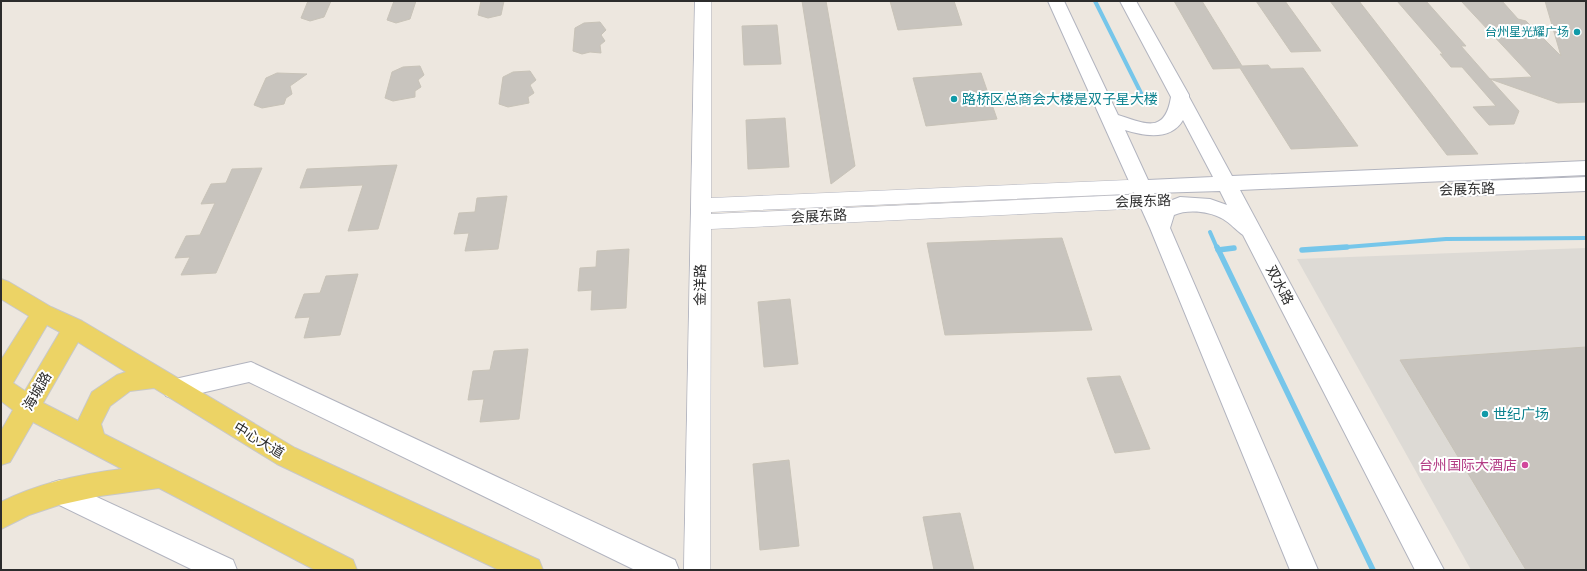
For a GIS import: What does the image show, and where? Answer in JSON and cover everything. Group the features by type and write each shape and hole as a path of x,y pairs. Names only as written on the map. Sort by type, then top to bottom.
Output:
{"main road":[{"path":"1056,1 1160,228 1304,570"},
{"name":"双水路","path":"1128,1 1180,95 1430,570"},
{"path":"1109,118 1148,130 1166,127 1176,119 1180,107 1180,95"},
{"name":"会展东路","path":"1144,194 1586,168"},
{"name":"会展东路","path":"1230,190 1586,184"},
{"path":"1160,228 1165,211 1180,204 1210,206 1231,214 1253,233"},
{"name":"中心大道","path":"1,288 43,313 74,328 286,456 529,570"},
{"path":"1,381 43,313"},
{"name":"海城路","path":"1,454 74,328"},
{"path":"93,441 89,424 101,399 125,382 166,384 251,372 665,570"},
{"path":"1,388 28,407 343,570"},
{"path":"1,516 21,505 60,492 115,481 162,476"},
{"path":"60,492 223,570"}],"street":[{"name":"金洋路","path":"697,570 703,1"},
{"name":"会展东路","path":"700,213 1144,194"}],"shaded area":[{"name":"世纪广场","path":"1586,248 1586,570 1471,570 1297,259"}],"building":[{"path":"308,1 331,1 324,17 310,21 301,18"},
{"path":"394,1 416,1 410,19 396,23 387,20"},
{"path":"481,1 504,1 501,15 488,18 478,15"},
{"path":"802,1 826,1 855,166 831,184"},
{"path":"890,1 954,1 962,25 898,30"},
{"path":"1174,1 1202,1 1242,66 1268,65 1271,69 1303,68 1358,146 1291,149 1240,68 1213,69"},
{"path":"1256,1 1285,1 1321,51 1291,52"},
{"path":"1330,1 1359,1 1478,154 1447,155"},
{"path":"1397,1 1426,1 1466,46 1461,46 1519,111 1514,124 1489,125 1473,107 1496,106 1462,67 1451,67 1440,54 1443,54"},
{"path":"1461,1 1502,1 1518,19 1526,21 1561,56 1545,1 1586,1 1586,102 1558,103 1490,79 1532,77"},
{"path":"600,22 606,30 601,35 605,41 600,45 601,53 590,52 582,54 573,51 575,28 584,23"},
{"path":"777,25 781,64 744,65 742,26"},
{"path":"420,66 424,75 418,80 421,87 415,91 415,97 393,101 385,98 392,72 403,67"},
{"path":"530,71 536,80 530,85 534,93 528,97 529,103 508,107 499,104 503,77 513,72"},
{"path":"277,73 307,74 290,86 292,94 286,98 284,104 262,108 254,105 266,78"},
{"name":"路桥区总商会大楼是双子星大楼","path":"981,73 997,119 926,126 913,78"},
{"path":"785,118 789,167 748,169 746,120"},
{"path":"397,165 378,229 348,231 363,185 300,188 307,169"},
{"path":"262,168 216,273 181,275 190,257 175,258 186,236 200,235 215,203 201,204 211,184 226,183 232,169"},
{"path":"507,196 498,249 465,251 469,233 454,234 459,213 475,212 477,198"},
{"path":"1062,238 1092,330 945,335 927,243"},
{"path":"629,249 626,308 591,310 592,290 578,291 580,268 596,267 597,251"},
{"path":"358,274 340,335 304,338 310,317 295,318 304,294 320,293 326,276"},
{"path":"790,299 798,364 764,367 758,302"},
{"name":"台州国际大酒店","path":"1586,347 1586,570 1526,570 1400,360"},
{"path":"528,349 519,419 480,422 484,399 468,400 473,371 490,370 494,351"},
{"path":"1120,376 1150,449 1115,453 1087,378"},
{"path":"789,460 799,546 760,550 753,464"},
{"path":"960,513 974,570 934,570 923,517"}],"waterway":[{"path":"1095,1 1146,103"},
{"path":"1210,232 1217,248"},
{"path":"1344,247 1446,239 1586,238"},
{"path":"1302,250 1344,247"},
{"path":"1334,248 1344,247"},
{"path":"1218,250 1234,248"},
{"path":"1218,250 1373,570"}],"place":[{"name":"台州星光耀广场","path":"1577,32"},
{"name":"路桥区总商会大楼是双子星大楼","path":"954,99"},
{"name":"世纪广场","path":"1485,414"},
{"name":"台州国际大酒店","path":"1525,465"}]}
